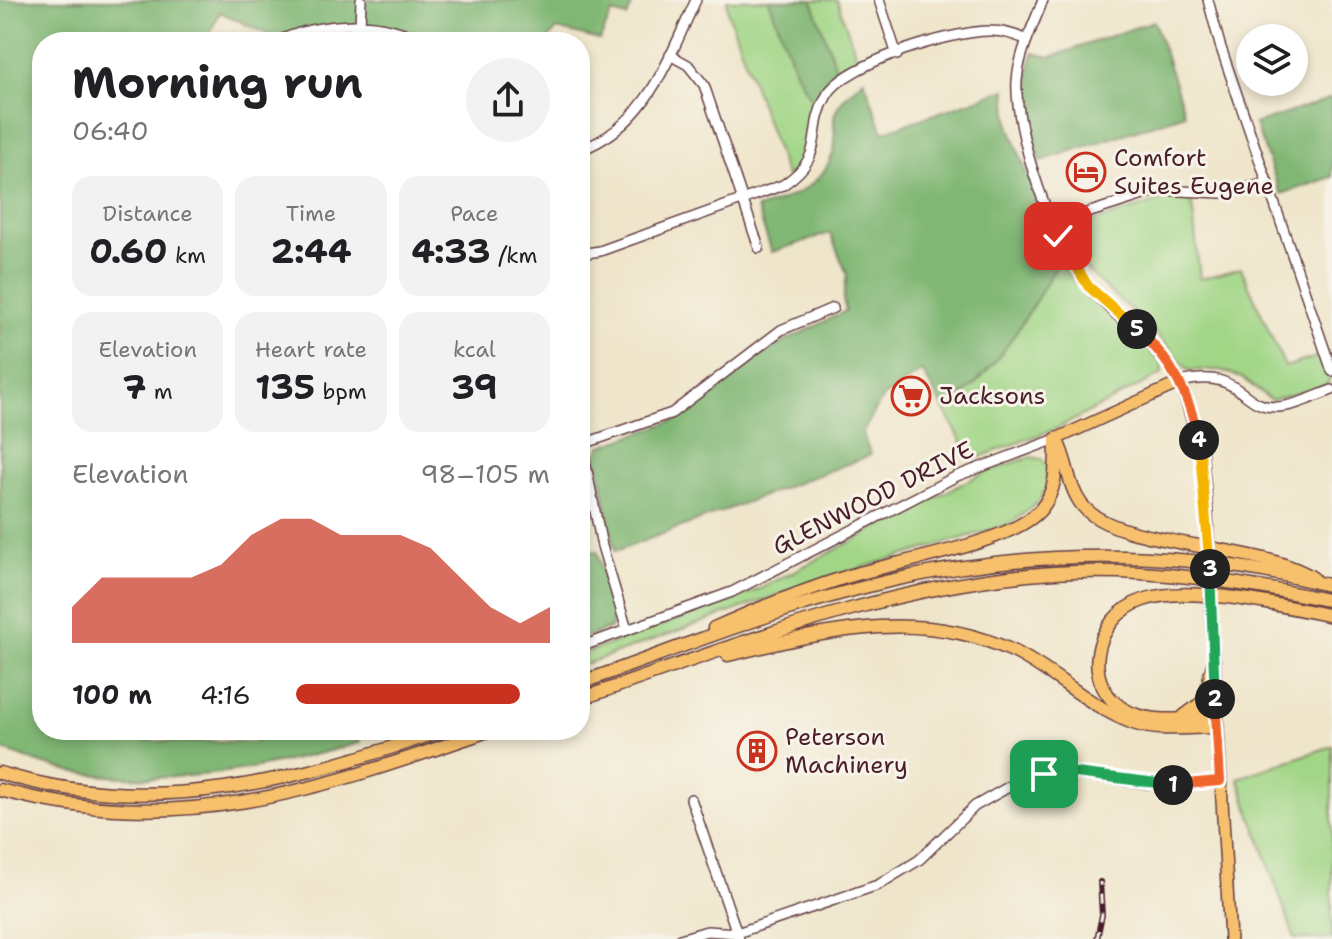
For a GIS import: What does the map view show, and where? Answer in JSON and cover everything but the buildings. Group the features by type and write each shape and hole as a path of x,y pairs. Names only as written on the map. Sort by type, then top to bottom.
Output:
{"highway":[{"path":"1056,439 1080,503 1102,522 1133,533 1264,558 1302,571 1327,585"},
{"path":"644,660 802,592 890,563 991,537 1028,522 1041,510 1055,485 1056,439"},
{"path":"590,679 833,597 896,580 1008,561 1072,556 1198,560 1327,585"},
{"path":"590,696 859,606 990,579 1056,573 1167,574 1257,586 1332,601"},
{"path":"1217,722 1134,714 1119,707 1100,680 1096,655 1099,641 1116,615 1145,599 1189,595 1268,603 1332,616"},
{"path":"655,673 832,631 897,624 928,626 1011,650 1134,723 1173,728 1217,722"},
{"path":"1178,719 1201,707 1214,660"},
{"path":"0,773 105,793 187,794 308,774 413,740"},
{"path":"0,790 62,804 108,810 186,810 250,803 362,775 462,740"}],"main road":[{"name":"GLENWOOD DRIVE","path":"1056,439 1181,382"},
{"path":"1181,382 1201,449 1207,513 1230,939"}],"street":[{"path":"360,28 361,0"},
{"path":"590,145 622,127 645,103 696,0"},
{"path":"879,0 897,55"},
{"path":"1043,0 1027,40 1017,79 1019,117 1053,224 1066,253 1088,286 1158,348 1181,382 1214,377 1229,381 1255,401 1279,407 1332,390"},
{"path":"1208,0 1332,371"},
{"path":"303,32 314,28 389,28 398,32"},
{"path":"590,252 783,185 805,167 816,143 821,108 835,85 860,67 971,32 992,31 1027,40"},
{"path":"670,55 699,74 759,248"},
{"path":"1053,224 1159,190 1222,193 1268,183"},
{"path":"590,438 672,413 781,330 833,308"},
{"name":"GLENWOOD DRIVE","path":"590,643 771,575 957,476 1056,439"},
{"path":"590,482 602,546 627,630"},
{"path":"680,939 707,931 738,936 898,874 936,845 975,806 1019,781 1068,772 1149,784 1220,781"},
{"path":"691,799 738,936"}],"green space":[{"path":"0,0 634,0 627,17 612,13 600,40 590,37 590,32 557,29 554,32 263,32 220,12 211,32 32,32 32,740 360,740 359,743 255,767 148,778 67,770 0,749"},
{"path":"727,0 769,0 796,73 815,106 807,156 786,177 728,12"},
{"path":"769,0 812,0 838,74 815,106 796,73"},
{"path":"812,0 837,0 859,63 838,74"},
{"path":"1154,21 1185,114 1041,161 1027,95 1033,53 1051,57"},
{"path":"864,79 883,132 1006,89 1009,125 1059,262 995,362 963,395 944,409 922,371 882,398 862,434 871,455 615,552 596,454 601,446 679,419 769,349 846,311 843,300 847,274 830,233 772,252 757,209 804,189 822,173 834,150 835,112"},
{"path":"1332,98 1332,177 1281,194 1255,124"},
{"path":"1173,197 1192,202 1200,279 1241,268 1285,367 1323,355 1330,377 1327,385 1271,400 1242,378 1221,370 1188,370 1146,323 1098,281 1076,255 1071,229"},
{"path":"1059,262 1083,290 1162,364 1162,374 1060,427 972,460 944,409 963,395 995,362"},
{"path":"1030,457 1041,459 1047,466 1047,487 1039,501 1010,524 817,581 590,662 590,651 760,589 983,473"},
{"path":"597,551 613,614 611,628 590,635 590,552"},
{"path":"1332,746 1332,939 1295,939 1238,778"}],"railway":[{"path":"1097,939 1102,915 1100,882"}],"place":[{"name":"Comfort Suites Eugene","path":"1086,172"},
{"name":"Jacksons","path":"911,396"},
{"name":"Peterson Machinery","path":"757,751"}],"route":[{"path":"1044,774 1068,772 1149,784 1220,781 1207,513 1201,449 1190,406 1181,382 1158,348 1088,286 1058,236"}]}
